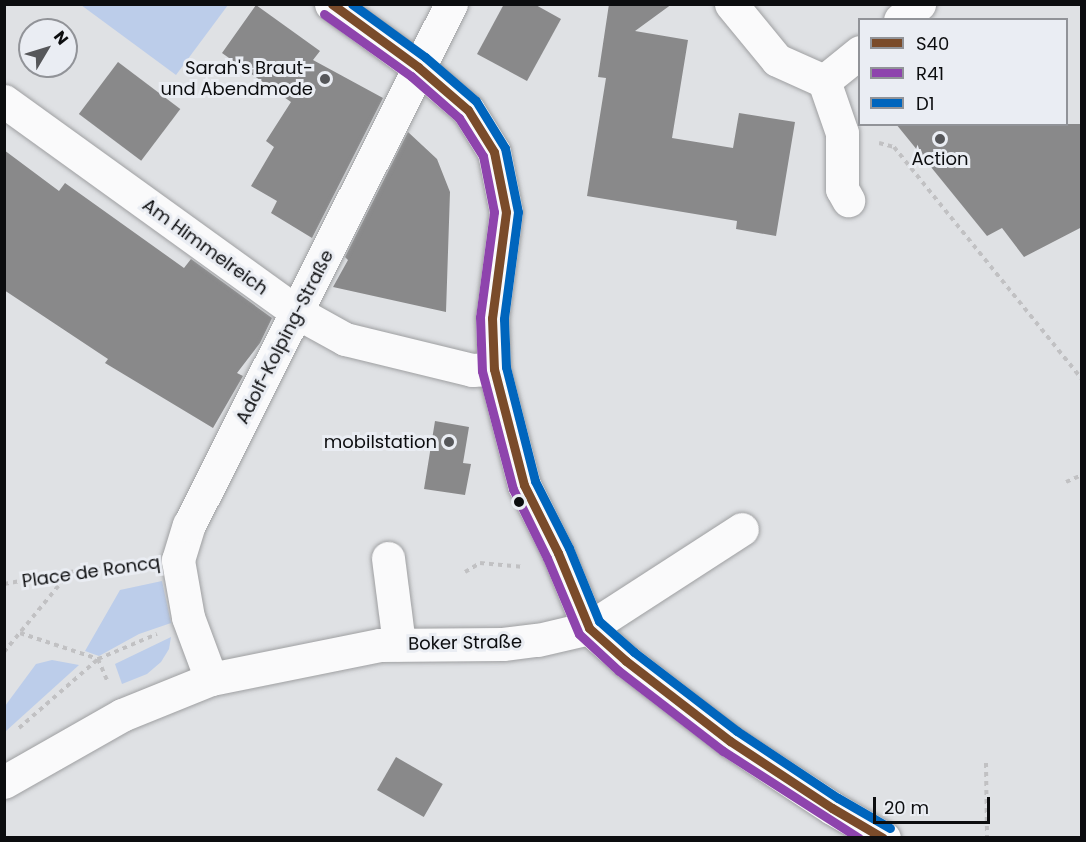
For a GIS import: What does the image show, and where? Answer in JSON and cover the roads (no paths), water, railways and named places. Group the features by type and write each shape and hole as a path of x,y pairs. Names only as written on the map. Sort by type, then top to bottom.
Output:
{"street":[{"path":"331,4 418,67 468,110 494,152 506,212 492,318 494,369 524,485 558,553 589,628 626,661 730,741 832,808 884,837"},
{"name":"Adolf-Kolping-Straße","path":"211,679 189,617 178,560 189,525 298,313 451,4"},
{"path":"731,4 777,60 824,81 842,133 842,189 848,200"},
{"path":"902,18 919,4"},
{"path":"824,81 858,54"},
{"name":"Am Himmelreich","path":"4,101 298,313 345,339 472,370 494,369"},
{"name":"Boker Straße","path":"4,782 122,715 211,679 380,645 503,644 538,640 589,628 742,529"},
{"path":"388,558 399,644"}],"place":[{"name":"Sarah's Braut- und Abendmode","path":"325,79"},
{"name":"Action","path":"940,139"},
{"name":"mobilstation","path":"449,442"}]}
